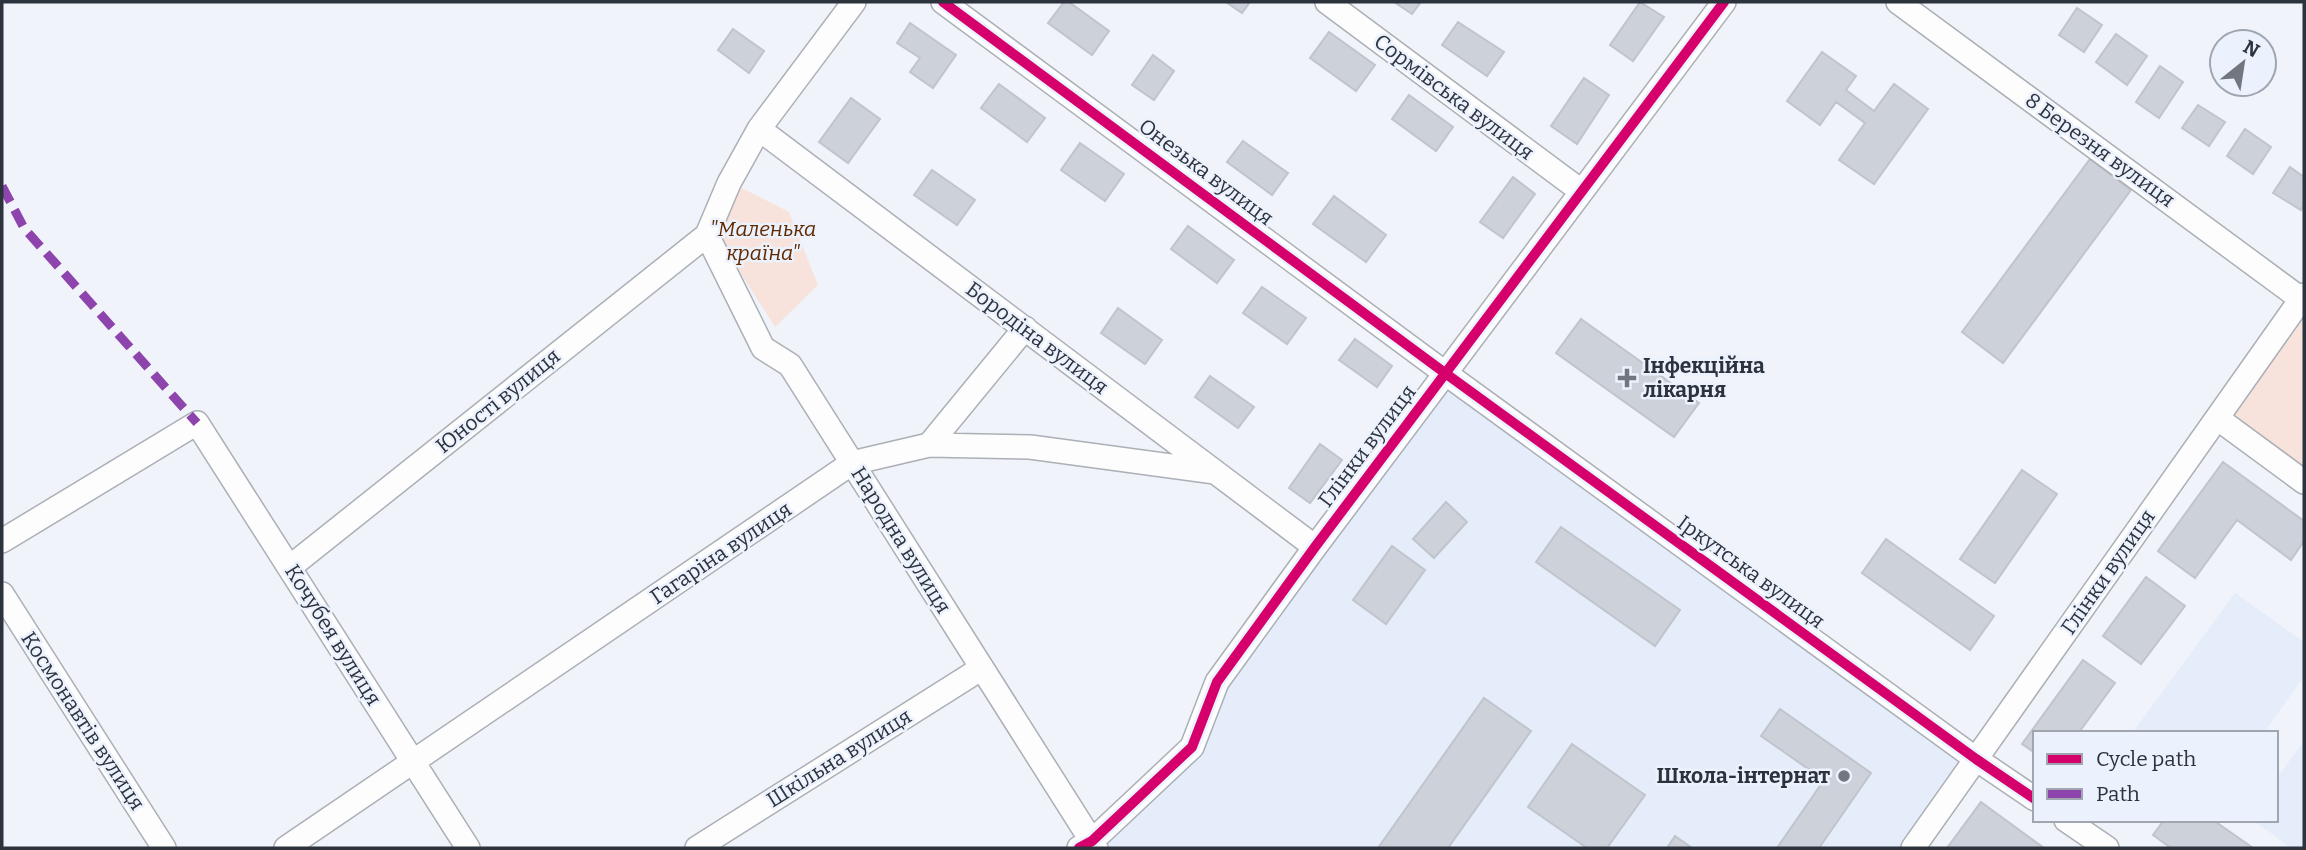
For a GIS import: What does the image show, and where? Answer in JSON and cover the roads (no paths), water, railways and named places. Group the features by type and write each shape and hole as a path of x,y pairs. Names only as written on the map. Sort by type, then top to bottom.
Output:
{"street":[{"path":"707,235 729,183 759,129 854,2"},
{"name":"Онезька вулиця","path":"943,2 1445,373"},
{"name":"Сормівська вулиця","path":"1327,2 1581,191"},
{"name":"8 Березня вулиця","path":"1898,2 2303,297"},
{"name":"Глінки вулиця","path":"1089,846 1192,747 1217,682 1581,191 1715,5"},
{"name":"Бородіна вулиця","path":"759,129 1315,547"},
{"name":"Народна вулиця","path":"707,235 763,348 790,365 982,667 1089,846"},
{"name":"Юності вулиця","path":"289,567 707,235"},
{"name":"Глінки вулиця","path":"1913,848 2303,297"},
{"path":"929,445 1025,328"},
{"name":"Іркутська вулиця","path":"1445,373 2033,798"},
{"path":"2217,418 2304,482"},
{"name":"Кочубея вулиця","path":"2,541 197,422 468,848"},
{"name":"Гагаріна вулиця","path":"286,848 852,463 929,445 1030,447 1215,472"},
{"name":"Космонавтів вулиця","path":"2,594 164,848"},
{"name":"Шкільна вулиця","path":"697,848 982,667"},
{"path":"2069,822 2107,848"}],"place":[{"name":"Інфекційна лікарня","path":"1627,378"},
{"name":"Школа-інтернат","path":"1844,776"}],"park label":[{"name":"\"Маленька країна\"","path":"763,241"}]}
